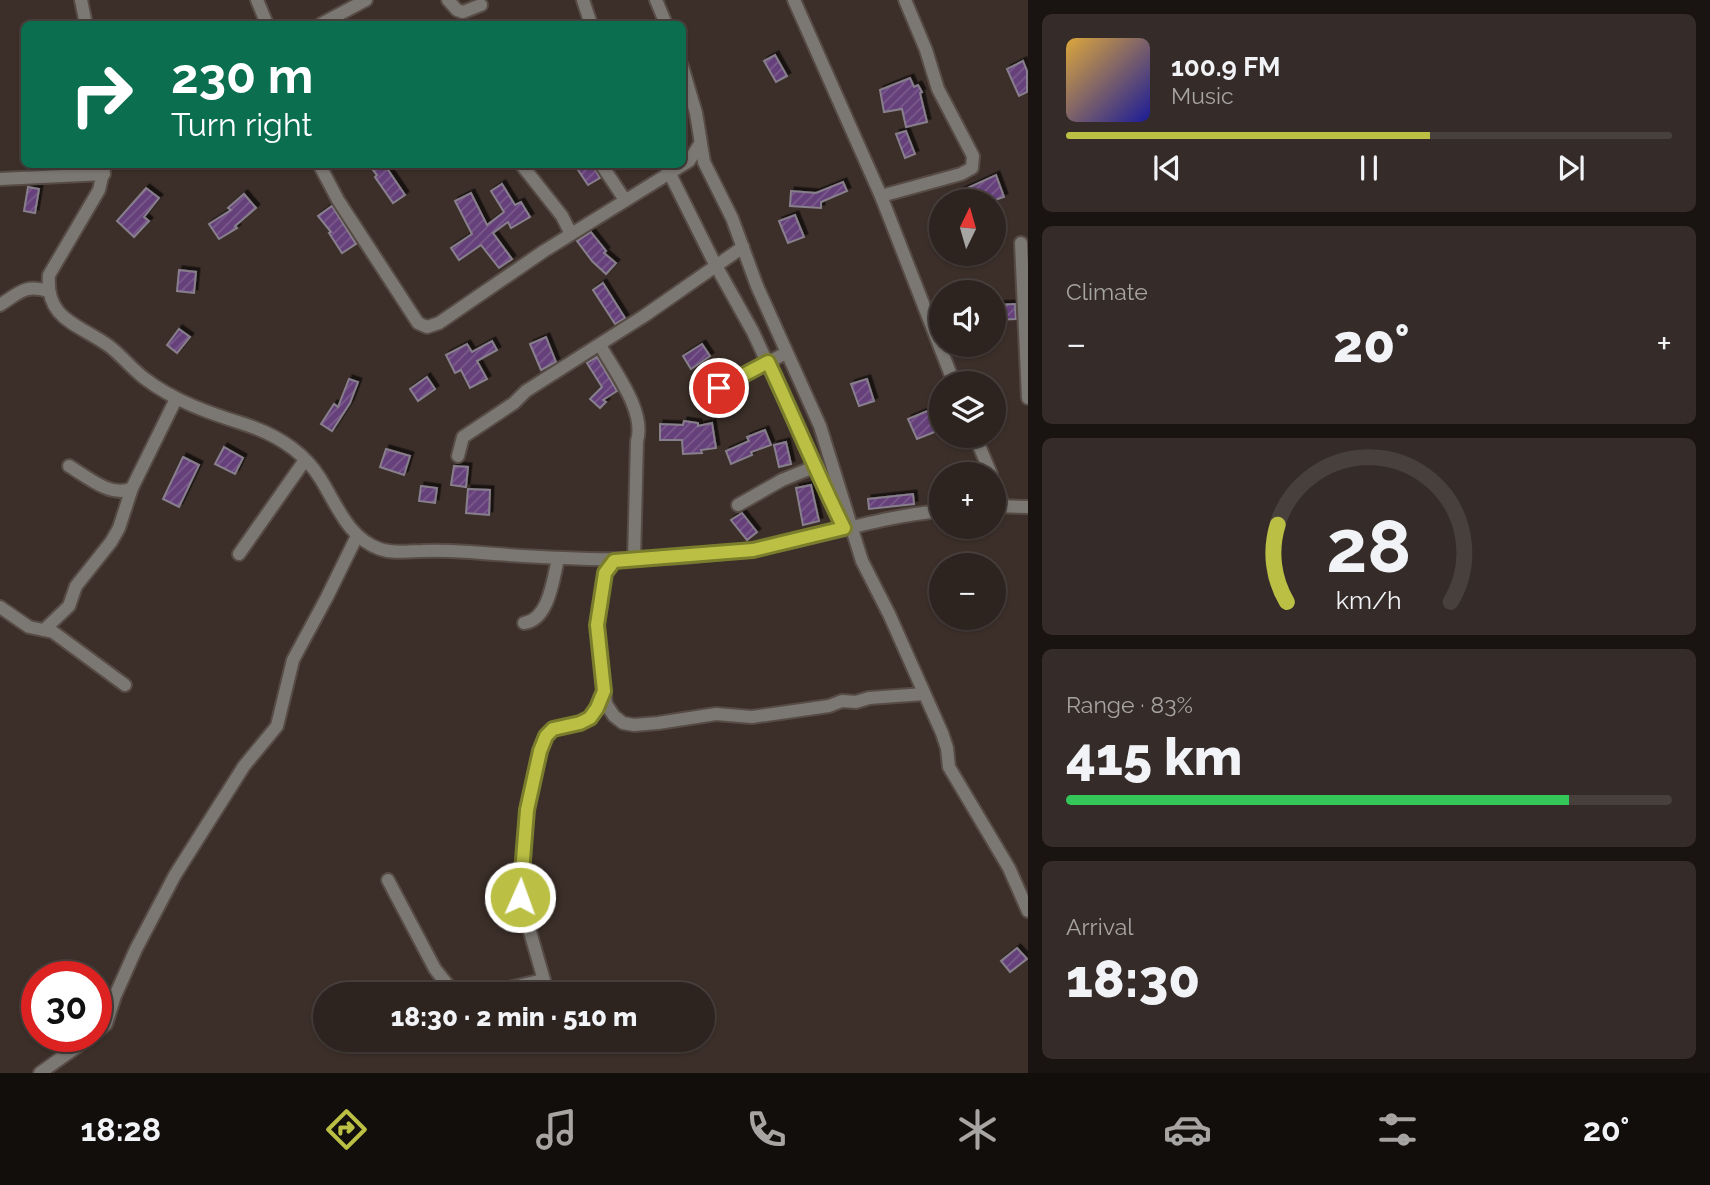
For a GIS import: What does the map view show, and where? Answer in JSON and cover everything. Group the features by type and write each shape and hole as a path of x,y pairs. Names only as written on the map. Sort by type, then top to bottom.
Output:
{"street":[{"path":"81,0 85,21"},
{"path":"257,0 266,21"},
{"path":"327,21 366,0"},
{"path":"448,0 457,10 463,12 481,5"},
{"path":"583,0 590,21"},
{"path":"656,0 665,21"},
{"path":"794,0 881,196 949,371"},
{"path":"881,196 961,174 972,168 973,156 942,97 905,0"},
{"path":"686,79 696,113 704,162 732,218 786,353 820,426 848,527 945,741 949,767 1009,868 1027,911"},
{"path":"689,161 700,144"},
{"path":"686,162 704,162"},
{"path":"321,168 345,211 418,323 424,327 439,323 625,200 667,169 768,362 799,427 814,467 848,527"},
{"path":"524,168 562,216 571,234"},
{"path":"604,168 625,200"},
{"path":"0,180 104,169 99,190 49,275 48,291 58,312 112,348 145,378 176,399 286,443 320,477 333,502 357,536 368,545 398,553 443,550 595,561 634,560 753,550 848,527 929,513"},
{"path":"1021,243 1027,398"},
{"path":"458,456 463,437 514,403 526,391 600,345 743,247"},
{"path":"0,305 26,288 48,291"},
{"path":"600,345 632,403 639,423 634,560"},
{"path":"704,378 711,389 715,390 786,353"},
{"path":"44,629 69,606 76,586 111,542 119,528 132,488 176,399"},
{"path":"239,554 305,460"},
{"path":"69,466 105,487 120,492 132,488"},
{"path":"738,505 764,489 814,467"},
{"path":"1006,506 1027,507"},
{"path":"112,1005 136,949 175,875 244,766 277,726 293,660 357,536"},
{"path":"524,623 540,614 549,594 558,559"},
{"path":"595,561 605,573"},
{"path":"614,561 605,573 597,625 606,705 623,723 634,725 716,714 752,717 830,706 842,701 856,702 924,694"},
{"path":"0,607 29,627 53,632 125,685"},
{"path":"908,694 917,677"},
{"path":"535,982 543,980 520,897 522,851 540,751 546,736 553,729 590,718 604,691"},
{"path":"388,880 435,969 445,982"},
{"path":"40,1073 70,1052"}],"building":[{"path":"775,55 787,76 776,82 764,61"},
{"path":"1023,61 1027,71 1027,92 1019,96 1007,69"},
{"path":"910,78 914,87 918,85 922,92 920,93 927,122 906,127 902,109 884,112 880,90"},
{"path":"906,131 915,154 905,158 896,134"},
{"path":"371,168 387,168 405,195 393,203 375,177 377,175"},
{"path":"577,168 594,168 600,178 588,185"},
{"path":"996,175 1001,189 965,189"},
{"path":"843,182 847,191 821,202 821,208 790,206 791,191 816,193"},
{"path":"502,184 515,205 521,202 530,217 511,228 508,222 493,233 512,259 499,268 481,245 459,260 451,248 472,234 455,201 471,193 487,225 504,212 491,191"},
{"path":"28,187 39,189 35,213 24,211"},
{"path":"146,188 159,198 144,217 149,221 134,237 117,221"},
{"path":"244,194 256,208 235,226 237,228 219,239 209,224 231,210 228,208"},
{"path":"332,206 356,244 342,253 329,233 331,232 318,216"},
{"path":"795,215 804,237 788,243 779,221"},
{"path":"591,232 606,251 604,253 616,263 606,274 577,241"},
{"path":"179,270 196,272 194,293 177,291"},
{"path":"603,283 625,318 615,324 593,290"},
{"path":"1006,304 1015,304 1016,319 1006,319"},
{"path":"179,329 190,337 177,353 167,345"},
{"path":"546,337 556,362 541,370 530,344"},
{"path":"492,341 497,350 477,361 487,379 470,388 461,370 455,373 446,355 467,344 472,352"},
{"path":"702,344 710,356 691,369 683,356"},
{"path":"597,357 617,391 603,400 606,402 600,408 590,399 602,387 587,363"},
{"path":"427,377 435,389 418,401 410,389"},
{"path":"349,379 358,382 350,403 332,431 321,424 334,404 338,407"},
{"path":"867,379 874,401 859,406 851,384"},
{"path":"929,410 929,434 917,439 908,419"},
{"path":"684,421 698,423 698,426 712,423 716,448 701,450 702,453 683,454 682,440 660,440 660,424 683,425"},
{"path":"765,430 771,445 751,452 752,455 731,464 726,451 749,441 747,437"},
{"path":"786,442 791,464 779,467 774,445"},
{"path":"224,447 243,458 235,474 215,464"},
{"path":"386,449 410,456 404,475 380,467"},
{"path":"183,457 199,465 179,507 163,499"},
{"path":"454,466 468,467 466,487 451,485"},
{"path":"811,485 819,521 803,525 796,488"},
{"path":"421,486 437,488 435,503 419,501"},
{"path":"468,489 490,490 489,515 466,513"},
{"path":"913,494 914,504 869,509 868,499"},
{"path":"742,513 757,532 747,540 731,520"},
{"path":"1017,948 1027,959 1010,972 1001,961"}],"route":[{"path":"520,897 527,810 546,736 553,729 590,718 604,691 597,625 605,573 614,561 753,550 844,528 768,362 719,388"}]}
